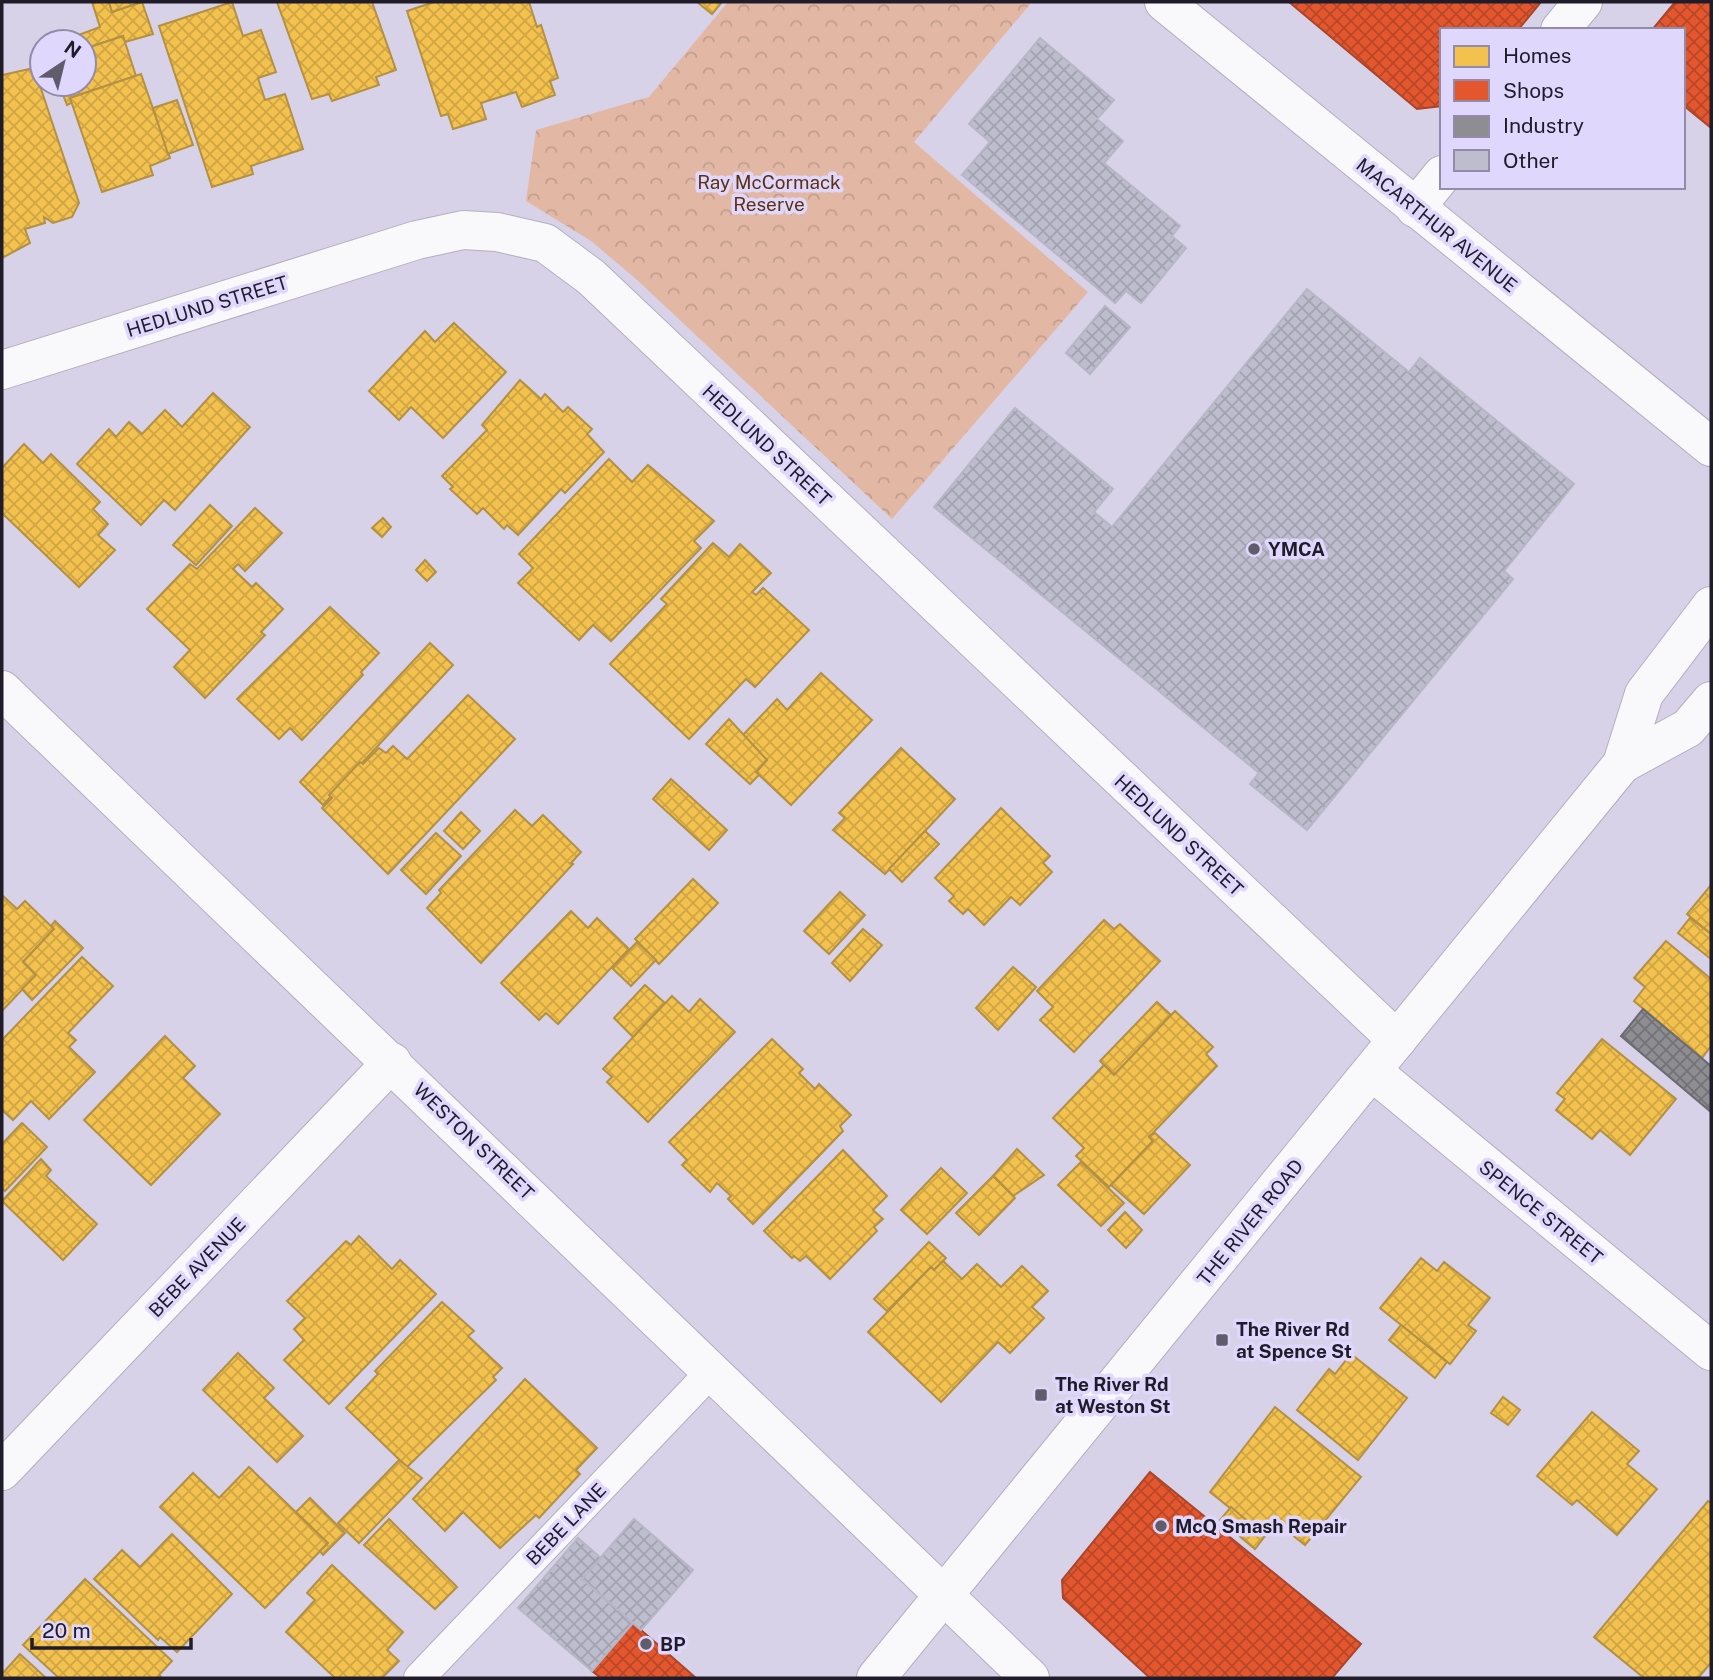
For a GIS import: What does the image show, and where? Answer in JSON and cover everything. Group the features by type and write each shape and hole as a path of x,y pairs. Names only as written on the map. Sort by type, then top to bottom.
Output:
{"street":[{"name":"MACARTHUR AVENUE","path":"1164,2 1711,447"},
{"path":"1562,28 1583,2"},
{"path":"1415,208 1440,177"},
{"name":"HEDLUND STREET","path":"2,370 417,240 463,230 497,232 545,243 591,277 1397,1040"},
{"name":"THE RIVER ROAD","path":"876,1678 1622,764 1644,694 1711,606"},
{"name":"WESTON STREET","path":"2,690 1030,1678"},
{"name":"THE RIVER ROAD","path":"1622,764 1688,729 1711,701"},
{"name":"BEBE AVENUE","path":"2,1471 392,1062"},
{"name":"SPENCE STREET","path":"1373,1072 1711,1351"}],"lane":[{"name":"BEBE LANE","path":"419,1678 712,1371"}],"green space":[{"name":"Ray McCormack Reserve","path":"728,2 1032,2 914,142 1088,292 892,519 636,279 591,241 526,201 536,130 649,97"}],"building: Homes":[{"path":"92,2 109,2 112,12 142,2 153,34 125,42 123,36 98,44 97,28 100,27"},
{"path":"109,2 141,2 112,12"},
{"path":"232,2 243,36 261,30 276,72 258,78 265,100 285,94 303,149 251,166 253,174 212,187 159,26"},
{"path":"277,2 372,2 396,70 376,77 379,85 332,101 329,94 312,99"},
{"path":"434,2 529,2 537,27 541,25 558,78 550,81 555,95 522,107 516,92 481,103 486,119 453,129 448,114 441,116 407,11"},
{"path":"697,2 722,2 712,14"},
{"path":"123,36 136,76 98,89 98,44"},
{"path":"28,69 28,98 44,98 79,203 72,217 53,223 44,217 45,223 25,229 30,243 2,258 2,75"},
{"path":"141,74 170,158 150,166 153,175 102,192 70,98 98,98 98,89"},
{"path":"64,98 70,98 71,103 67,105"},
{"path":"177,100 193,145 168,154 153,108"},
{"path":"454,323 506,372 443,438 411,407 399,420 369,391 425,331 435,342"},
{"path":"520,380 541,399 545,394 563,412 568,407 592,429 587,434 604,452 565,493 561,489 518,535 507,525 504,529 483,508 477,514 450,489 453,487 442,476 487,430 482,425"},
{"path":"213,393 250,427 175,510 164,500 141,525 77,464 109,429 116,437 129,422 142,434 165,410 182,427"},
{"path":"24,444 43,463 51,454 100,502 93,509 108,524 98,535 115,550 79,587 2,513 2,468"},
{"path":"609,459 632,482 648,465 714,521 694,541 701,548 611,641 593,625 579,640 518,583 533,568 519,554"},
{"path":"210,505 232,526 196,565 173,545"},
{"path":"255,508 282,533 245,571 238,564 233,569 252,587 256,583 283,609 261,632 265,635 205,698 174,667 190,650 147,609 190,564 197,569"},
{"path":"383,518 391,527 382,537 372,528"},
{"path":"713,543 729,557 740,544 771,573 752,592 756,595 763,588 809,630 755,687 746,679 689,739 610,664 667,604 661,599"},
{"path":"425,560 436,572 427,581 416,570"},
{"path":"330,607 379,653 361,672 363,675 302,740 290,728 279,739 237,699"},
{"path":"430,643 453,665 323,805 300,782"},
{"path":"821,673 872,720 791,805 756,772 767,760 742,736 777,699 787,710"},
{"path":"468,695 515,739 388,874 322,808 332,798 329,795 360,762 363,764 379,748 386,753 393,746 407,759"},
{"path":"729,719 767,760 756,772 759,775 750,784 706,744"},
{"path":"901,748 955,799 885,874 833,830 845,818 839,813"},
{"path":"671,779 727,830 709,850 653,799"},
{"path":"1001,808 1050,856 1043,863 1052,872 1020,905 1011,897 984,925 968,909 963,914 949,901 954,896 935,878"},
{"path":"515,810 532,826 543,815 581,852 481,963 427,908 441,893 439,890"},
{"path":"461,812 480,831 463,849 444,831"},
{"path":"925,831 939,844 902,882 889,869"},
{"path":"436,833 461,856 426,894 401,870"},
{"path":"693,879 718,903 659,964 635,939"},
{"path":"1711,885 1711,934 1687,914"},
{"path":"840,892 865,915 829,954 804,931"},
{"path":"2,895 17,909 25,901 54,929 23,962 36,975 2,1011"},
{"path":"571,911 588,928 597,918 629,949 558,1024 546,1013 539,1020 501,983"},
{"path":"1690,918 1711,934 1711,959 1678,933"},
{"path":"1104,920 1114,929 1120,924 1160,961 1074,1052 1040,1020 1053,1007 1037,991"},
{"path":"55,921 83,948 32,1000 22,989 36,975 23,962 54,929 51,926"},
{"path":"863,929 882,945 850,981 832,963"},
{"path":"1666,941 1711,979 1711,1046 1702,1058 1634,1001 1645,987 1634,978"},
{"path":"637,942 656,960 631,986 612,968"},
{"path":"82,957 113,986 68,1033 76,1040 69,1047 95,1072 49,1119 31,1101 13,1120 2,1110 2,1040"},
{"path":"1013,967 1036,987 998,1030 976,1008"},
{"path":"645,985 665,1003 633,1037 614,1018"},
{"path":"672,996 689,1012 700,999 735,1032 648,1122 607,1082 612,1077 603,1069"},
{"path":"1157,1002 1171,1015 1114,1075 1100,1061"},
{"path":"1175,1011 1213,1047 1206,1054 1217,1066 1149,1137 1153,1141 1109,1187 1076,1156 1084,1148 1053,1118 1104,1065 1114,1075"},
{"path":"165,1036 195,1066 183,1078 220,1114 151,1185 84,1120"},
{"path":"772,1039 803,1069 799,1073 815,1089 819,1084 851,1115 840,1126 843,1131 753,1224 728,1199 731,1196 717,1183 710,1192 682,1165 687,1160 669,1142"},
{"path":"1602,1039 1676,1099 1630,1155 1600,1130 1592,1139 1556,1110 1565,1099 1557,1093"},
{"path":"22,1123 47,1147 5,1191 2,1188 2,1144"},
{"path":"1155,1133 1190,1165 1144,1214 1111,1185 1153,1141 1149,1137"},
{"path":"1017,1149 1044,1175 1013,1196 993,1176"},
{"path":"843,1150 887,1196 873,1210 883,1219 874,1227 877,1231 830,1279 806,1256 800,1261 794,1256 792,1258 764,1231"},
{"path":"41,1159 51,1170 46,1176 97,1224 63,1260 2,1201"},
{"path":"1081,1162 1124,1203 1101,1226 1058,1185"},
{"path":"941,1168 967,1193 927,1234 901,1210"},
{"path":"993,1176 1015,1198 979,1235 956,1213"},
{"path":"1125,1212 1142,1230 1126,1248 1108,1230"},
{"path":"359,1236 392,1269 400,1260 436,1294 329,1404 284,1360 304,1340 294,1329 305,1318 287,1301 346,1241 351,1245"},
{"path":"929,1242 946,1258 934,1270 931,1267 887,1311 874,1299"},
{"path":"1421,1258 1437,1271 1444,1262 1490,1298 1468,1325 1476,1331 1450,1364 1380,1308"},
{"path":"943,1261 962,1279 977,1264 1001,1287 1022,1266 1048,1291 1032,1307 1044,1318 1010,1353 998,1342 941,1402 868,1332 931,1267 934,1270"},
{"path":"442,1302 474,1331 468,1336 502,1368 493,1377 496,1380 407,1467 346,1408 378,1374 375,1371"},
{"path":"1401,1325 1447,1362 1435,1378 1389,1340"},
{"path":"238,1353 274,1388 264,1398 303,1436 277,1462 203,1390"},
{"path":"1351,1354 1407,1398 1358,1460 1297,1410 1329,1369 1335,1374"},
{"path":"525,1379 597,1448 576,1470 580,1474 539,1518 536,1515 500,1548 463,1512 445,1531 413,1499"},
{"path":"1503,1397 1520,1410 1508,1425 1491,1413"},
{"path":"1275,1407 1361,1477 1305,1545 1276,1522 1265,1536 1210,1492"},
{"path":"1592,1412 1639,1451 1627,1464 1657,1489 1617,1535 1577,1500 1572,1505 1537,1476"},
{"path":"399,1460 422,1478 359,1543 338,1523"},
{"path":"249,1467 328,1543 265,1608 160,1507 193,1473 219,1498"},
{"path":"310,1498 345,1533 323,1555 320,1551 328,1543 296,1512"},
{"path":"1708,1501 1711,1503 1711,1663 1698,1678 1644,1678 1594,1637"},
{"path":"1231,1507 1265,1536 1255,1549 1220,1520"},
{"path":"389,1519 457,1587 435,1609 364,1545"},
{"path":"172,1534 232,1594 177,1652 160,1637 158,1640 94,1579 122,1550 140,1567"},
{"path":"332,1565 403,1632 387,1650 399,1661 382,1678 335,1678 286,1632 315,1600 307,1593"},
{"path":"85,1579 172,1661 159,1675 162,1678 59,1678 23,1645"},
{"path":"20,1654 46,1678 2,1678 2,1674"}],"building: Shops":[{"path":"1289,2 1541,2 1520,28 1440,28 1440,106 1417,109"},
{"path":"1675,2 1711,2 1711,128 1685,107 1685,28 1654,28"},
{"name":"McQ Smash Repair","path":"1150,1472 1361,1644 1332,1678 1150,1678 1063,1598 1062,1580"},
{"path":"633,1623 696,1678 601,1678 592,1671"}],"building: Industry":[{"path":"1643,1009 1711,1066 1711,1112 1621,1036"}],"building: Other":[{"path":"1040,38 1114,100 1097,119 1123,141 1104,163 1180,226 1172,236 1186,248 1141,303 1126,291 1115,303 962,175 990,142 969,124"},
{"name":"YMCA","path":"1307,289 1409,372 1420,358 1574,484 1504,571 1513,579 1307,830 1250,784 1259,773 934,507 1015,408 1113,489 1094,512 1112,527"},
{"path":"1105,306 1130,327 1090,374 1066,353"},
{"path":"634,1519 693,1570 641,1630 582,1579"},
{"path":"578,1538 601,1558 582,1579 633,1623 592,1671 518,1608"}],"place":[{"name":"YMCA","path":"1254,549"},
{"name":"The River Rd at Spence St","path":"1222,1340"},
{"name":"The River Rd at Weston St","path":"1041,1395"},
{"name":"McQ Smash Repair","path":"1161,1526"},
{"name":"BP","path":"646,1644"}]}
